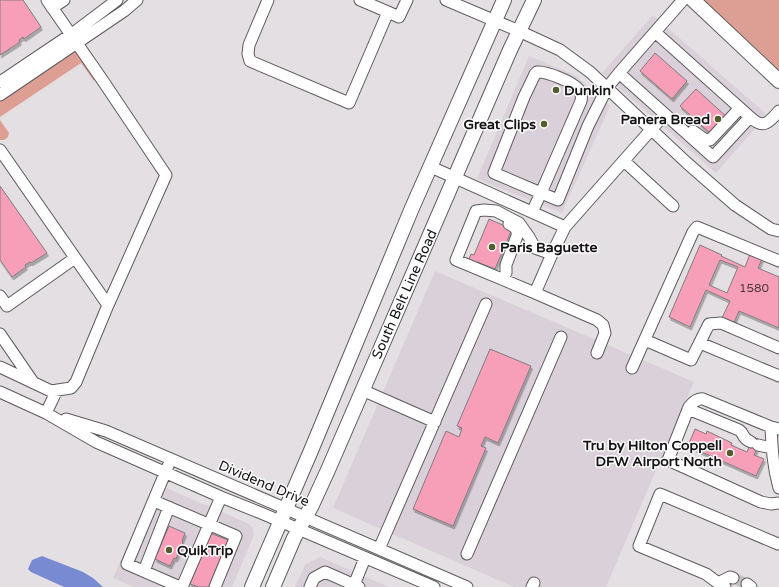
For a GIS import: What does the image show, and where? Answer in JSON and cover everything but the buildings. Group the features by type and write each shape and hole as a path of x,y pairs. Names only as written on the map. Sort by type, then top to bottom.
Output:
{"main road":[{"name":"South Belt Line Road","path":"252,587 310,453 412,208 504,0"},
{"name":"South Belt Line Road","path":"273,587 294,538 303,523 328,470 506,57 534,0"},
{"path":"693,0 779,81"}],"street":[{"path":"0,367 51,391 70,388 76,382 166,176 103,81 49,4 64,0"},
{"path":"0,95 73,39 117,0"},
{"path":"0,82 124,11 137,0"},
{"path":"268,0 249,45 248,54 250,61 350,103 388,12"},
{"path":"360,0 400,17 407,0"},
{"path":"446,0 560,50 590,72 651,130 735,205 771,229 779,231"},
{"path":"532,212 541,193 581,101 581,94 574,85 546,73 537,72 535,74 524,97 494,173 541,193 558,200 588,126 607,88 683,0"},
{"path":"655,32 754,121 764,124 768,123 779,111"},
{"path":"619,73 713,157 750,117"},
{"path":"536,293 565,227 666,115 670,114 677,116 704,139 710,140 740,108"},
{"path":"562,143 578,150"},
{"path":"0,150 108,306"},
{"path":"624,161 673,206"},
{"path":"431,167 565,227"},
{"path":"552,254 534,248 519,222 496,211 484,210 476,211 456,260 504,276 536,293 597,320 603,325 605,333 597,353"},
{"path":"475,214 485,214 516,228 517,236 506,265 504,276"},
{"path":"632,368 693,232 697,227 779,261"},
{"path":"504,276 524,229"},
{"path":"0,296 7,306 75,258"},
{"path":"379,549 486,304"},
{"path":"645,340 691,360 709,324 721,323 779,348"},
{"path":"0,334 33,383"},
{"path":"467,554 561,337"},
{"path":"700,343 779,376"},
{"path":"46,413 57,390"},
{"path":"362,390 434,422"},
{"name":"Dividend Drive","path":"0,392 46,413 96,442 280,522 303,523 379,549 467,587"},
{"path":"779,488 774,469 772,448 775,428 703,399 695,400 691,404 668,460 761,502 771,504 779,503"},
{"path":"688,409 741,431 745,438 755,443 772,448"},
{"name":"Dividend Drive","path":"46,413 106,431 286,508 303,523 365,558 434,587"},
{"path":"171,460 127,564 181,587 221,497"},
{"path":"733,578 730,577 722,585 706,574 639,546 660,494 779,544"},
{"path":"154,501 236,536 215,587"},
{"path":"144,571 169,507"},
{"path":"310,587 314,578 325,572 356,586 365,558"}],"shaded area":[{"path":"701,0 779,0 779,72"},
{"path":"653,15 767,115 716,173 602,73"},
{"path":"72,52 80,55 94,81 81,63 0,117 0,99"},
{"path":"529,56 575,75 610,106 562,213 477,179"},
{"path":"0,120 9,133 8,137 4,140 0,140"},
{"path":"435,271 694,382 606,587 514,587 333,508"},
{"path":"155,483 247,523 253,528 254,535 232,587 134,587 113,578"},
{"path":"320,557 389,587 295,587 305,565"}],"water":[{"path":"42,556 83,572 103,587 64,587 31,572 28,569 32,560"}],"tunnel":[{"path":"733,578 747,584"}],"place":[{"name":"Dunkin'","path":"556,90"},
{"name":"Panera Bread","path":"718,119"},
{"name":"Great Clips","path":"544,124"},
{"name":"Paris Baguette","path":"492,247"},
{"name":"Tru by Hilton Coppell DFW Airport North","path":"730,453"},
{"name":"QuikTrip","path":"169,550"}]}
